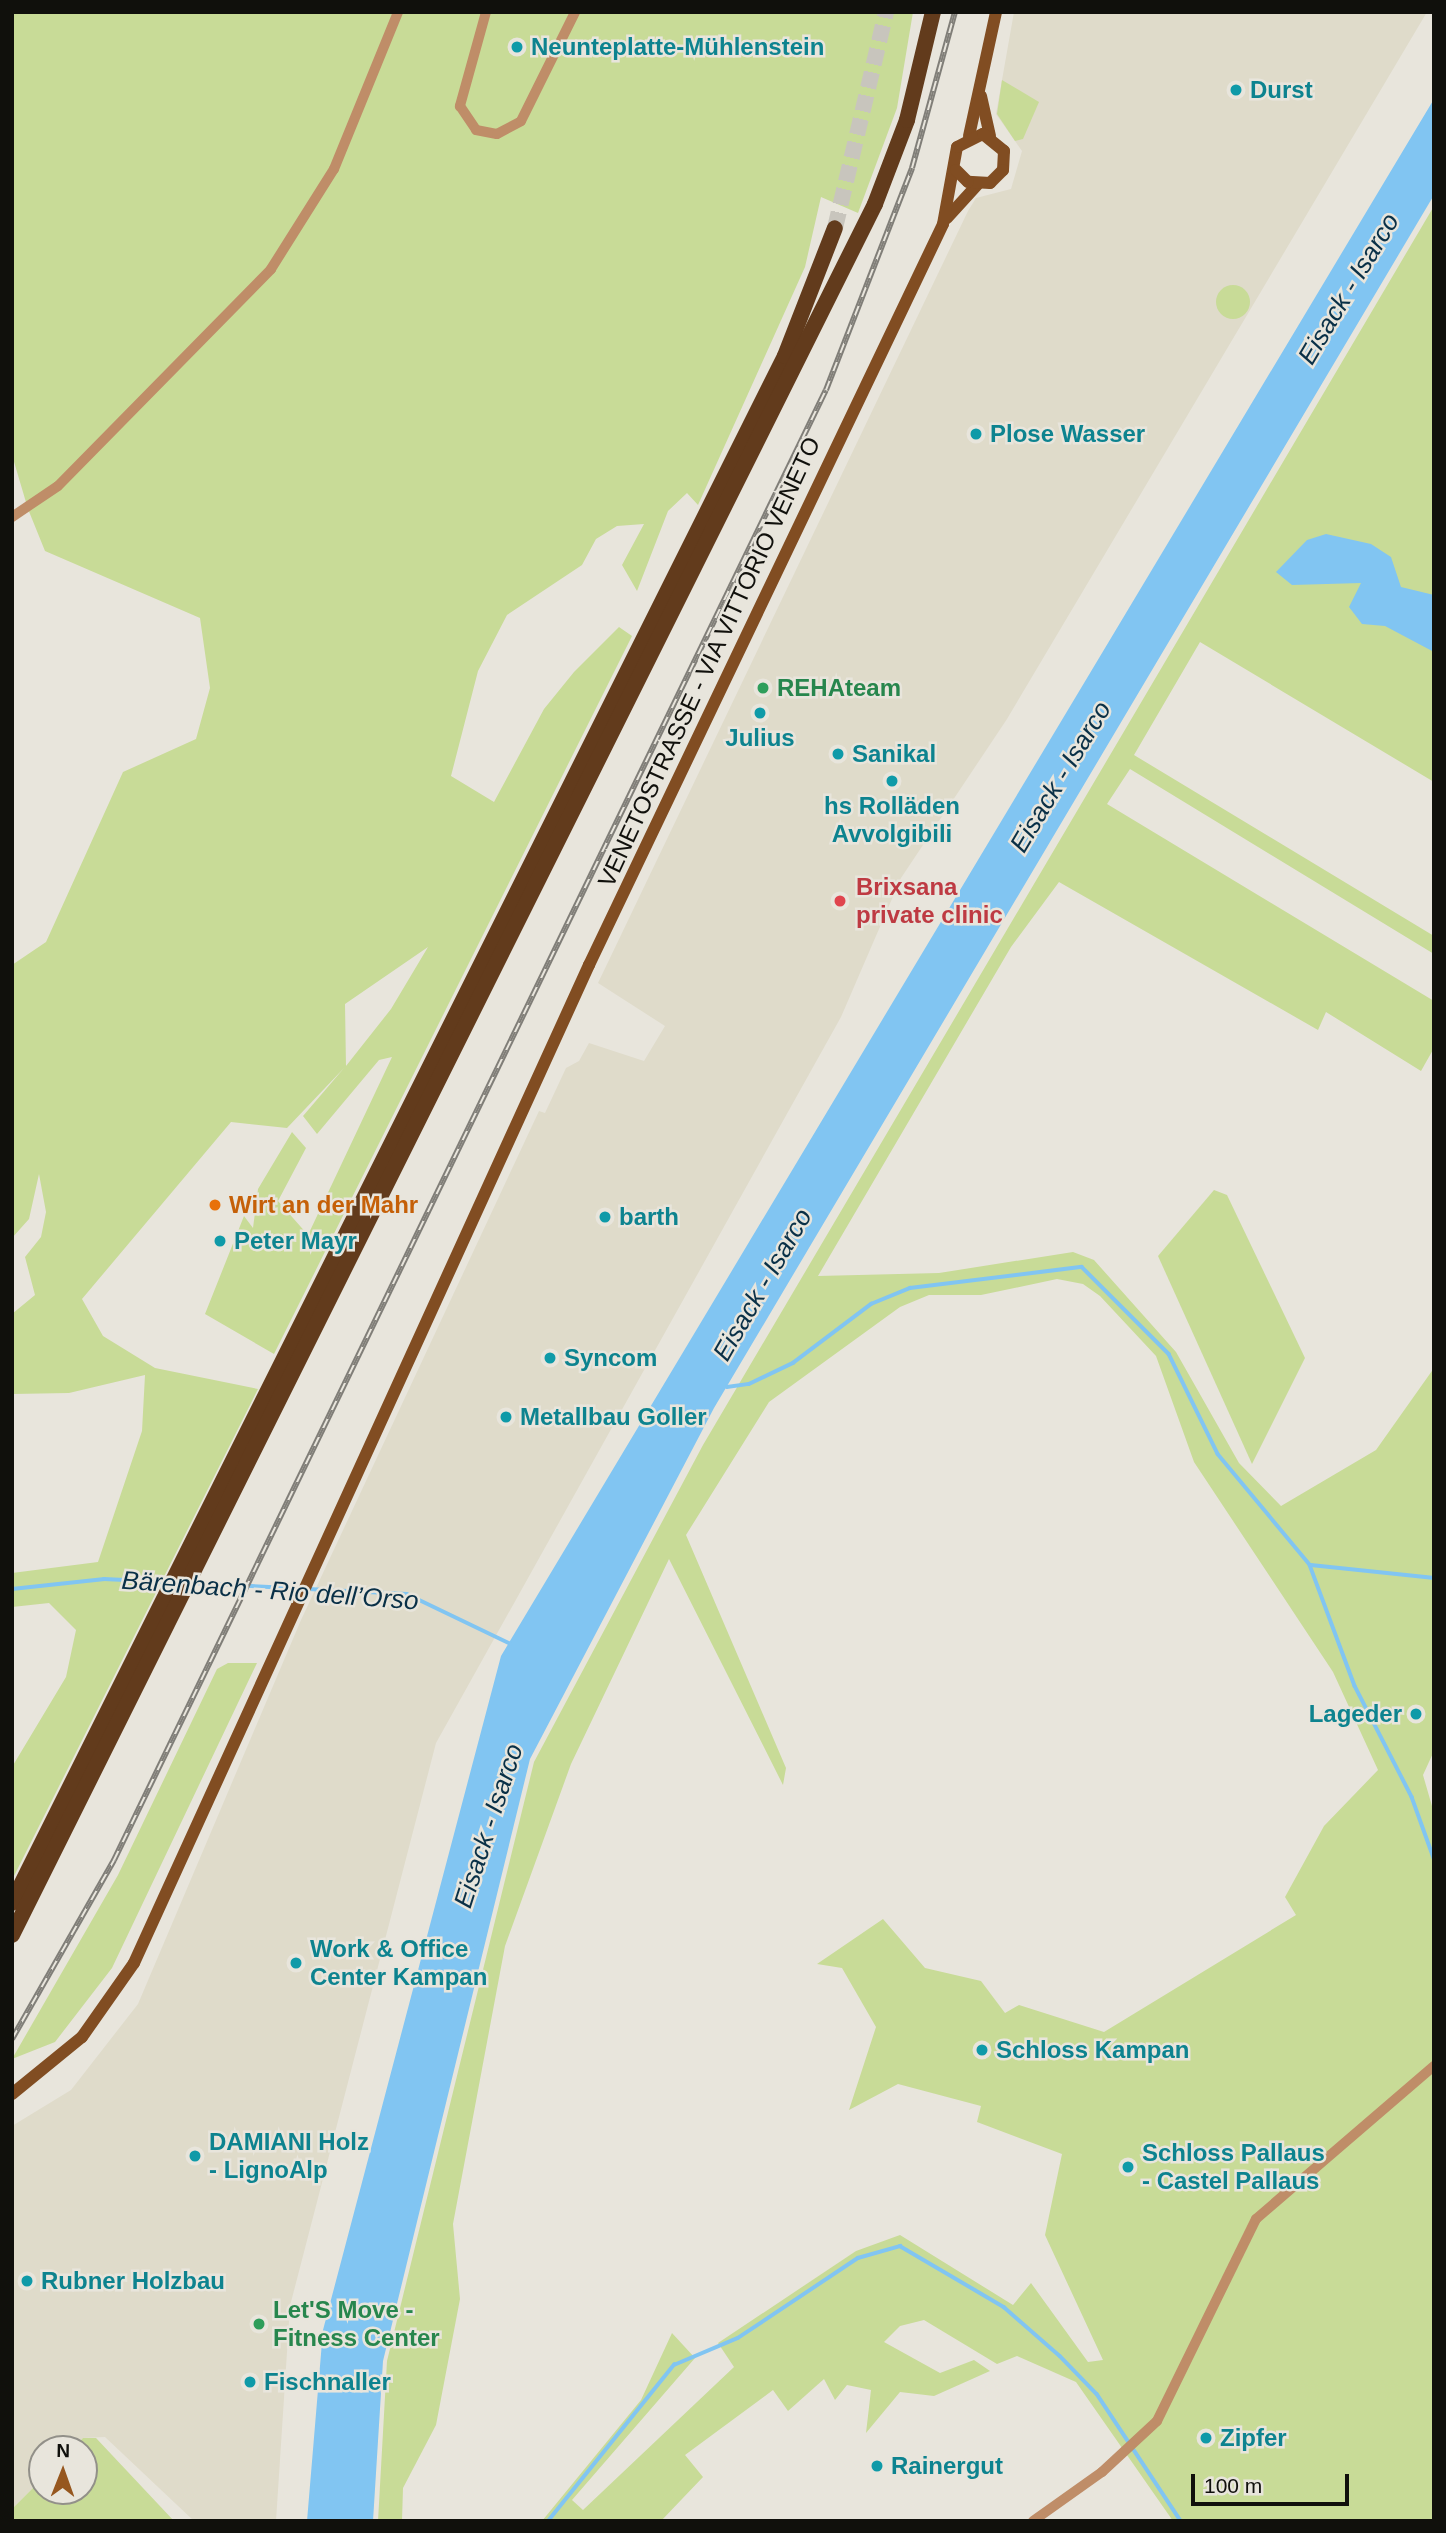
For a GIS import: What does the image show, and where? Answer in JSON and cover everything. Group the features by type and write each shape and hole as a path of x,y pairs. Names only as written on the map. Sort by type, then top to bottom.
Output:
{"highway":[{"path":"12,1935 875,205 907,120 933,12"},
{"path":"12,1903 785,356 835,228"}],"main road":[{"name":"VENETOSTRASSE - VIA VITTORIO VENETO","path":"12,2094 60,2059 117,1991 309,1580 519,1119 943,224 956,170 957,146 969,136 981,94 996,12"},
{"name":"VENETOSTRASSE - VIA VITTORIO VENETO","path":"943,224 977,185 995,179 1005,164 1001,145 990,136 981,94"},
{"path":"969,136 990,136"},
{"path":"956,170 977,185"}],"street":[{"path":"12,517 58,486 271,269 334,169 398,12"},
{"path":"486,12 460,106 476,130 497,134 521,121 575,12"},
{"path":"1033,2521 1142,2440 1157,2421 1256,2219 1434,2066"}],"shaded area":[{"path":"1014,12 1427,12 1007,719 901,878 841,1017 436,1743 290,2306 276,2521 194,2521 105,2437 98,2437 98,2435 28,2435 28,2493 12,2509 12,2126 71,2090 138,2004 301,1620 539,1111 545,1113 566,1068 579,1061 589,1043 644,1061 665,1026 598,983 968,211 976,198 1011,189 1022,151 996,114"}],"green space":[{"path":"12,12 913,12 897,108 858,213 821,197 805,267 698,505 687,493 668,511 637,591 622,565 644,524 617,526 596,539 582,565 507,615 478,671 451,776 494,802 544,709 574,672 619,627 632,636 274,1354 205,1314 244,1216 253,1228 258,1189 292,1132 306,1148 278,1201 308,1235 392,1057 379,1060 317,1134 303,1116 344,1068 287,1128 231,1122 82,1299 103,1336 155,1368 258,1389 12,1880 12,1767 66,1677 76,1630 49,1603 12,1607 12,1573 98,1562 142,1431 145,1375 69,1393 12,1394 12,1314 35,1295 25,1257 41,1237 46,1212 39,1174 29,1219 12,1238 12,965 46,942 123,772 196,739 210,688 200,618 45,551 28,509 12,455","holes":["428,947 391,1009 346,1066 345,1004"]},
{"path":"1002,80 1039,102 1023,139 1015,141 997,114"},
{"path":"1434,206 1434,782 1200,642 1134,755 1434,936 1434,954 1130,769 1107,804 1434,1001 1434,1048 1421,1071 1326,1012 1318,1030 1059,882 1011,947 818,1276 939,1273 1073,1252 1094,1260 1176,1352 1239,1463 1281,1506 1376,1450 1434,1368 1434,1751 1423,1775 1434,1813 1434,2521 1173,2521 1076,2382 1017,2356 997,2364 924,2320 900,2326 884,2342 940,2373 974,2360 990,2371 934,2396 900,2392 866,2433 871,2390 847,2385 835,2400 824,2379 788,2411 773,2390 685,2455 703,2477 661,2521 542,2521 641,2400 672,2333 695,2358 572,2500 583,2510 734,2367 718,2343 856,2251 900,2235 1013,2305 1031,2283 1088,2362 1103,2360 1045,2235 1062,2154 977,2122 981,2106 898,2084 849,2110 876,2027 842,1968 817,1964 883,1919 925,1968 981,1981 1005,2013 1019,2005 1104,2032 1296,1915 1285,1897 1324,1826 1378,1770 1333,1672 1194,1462 1156,1356 1100,1296 1083,1284 1057,1279 981,1295 929,1295 900,1307 769,1402 686,1535 786,1768 783,1785 669,1559 571,1764 505,1946 453,2224 460,2299 436,2425 403,2488 402,2521 378,2521 387,2361 534,1762 703,1445"},
{"path":"1233,285 1245,290 1250,302 1245,314 1233,319 1221,314 1216,302 1221,290"},
{"path":"1214,1190 1227,1195 1305,1358 1252,1464 1158,1256"},
{"path":"228,1663 257,1663 112,1968 55,2042 12,2059 118,1875 217,1669"},
{"path":"98,2440 174,2521 12,2521 12,2509 28,2493 28,2505 98,2505"}],"water":[{"name":"Eisack - Isarco","path":"1434,99 1434,195 714,1408 530,1759 383,2361 373,2521 307,2521 323,2330 501,1656"},
{"path":"1326,534 1371,544 1391,557 1401,587 1434,595 1434,652 1385,626 1362,624 1349,607 1361,583 1292,585 1276,572 1307,540"}],"waterway":[{"path":"727,1387 749,1384 793,1363 871,1304 910,1288 1082,1267 1169,1354 1218,1454 1310,1565 1355,1686 1412,1797 1434,1858"},
{"path":"1311,1565 1434,1578"},
{"name":"Bärenbach - Rio dell’Orso","path":"12,1589 104,1579 167,1582"},
{"name":"Bärenbach - Rio dell’Orso","path":"192,1583 407,1594 511,1644"},
{"path":"548,2521 674,2365 738,2338 858,2258 900,2246 1004,2307 1060,2356 1097,2394 1181,2521"}],"tunnel":[{"path":"835,228 886,12"}],"railway":[{"path":"12,2039 114,1860 826,390 912,168 955,12"}],"place":[{"name":"Neunteplatte-Mühlenstein","path":"517,47"},
{"name":"Durst","path":"1236,90"},
{"name":"Plose Wasser","path":"976,434"},
{"name":"REHAteam","path":"763,688"},
{"name":"Julius","path":"760,713"},
{"name":"Sanikal","path":"838,754"},
{"name":"hs Rolläden Avvolgibili","path":"892,781"},
{"name":"Brixsana private clinic","path":"840,901"},
{"name":"Wirt an der Mahr","path":"215,1205"},
{"name":"barth","path":"605,1217"},
{"name":"Peter Mayr","path":"220,1241"},
{"name":"Syncom","path":"550,1358"},
{"name":"Metallbau Goller","path":"506,1417"},
{"name":"Lageder","path":"1416,1714"},
{"name":"Work & Office Center Kampan","path":"296,1963"},
{"name":"Schloss Kampan","path":"982,2050"},
{"name":"DAMIANI Holz - LignoAlp","path":"195,2156"},
{"name":"Schloss Pallaus - Castel Pallaus","path":"1128,2167"},
{"name":"Rubner Holzbau","path":"27,2281"},
{"name":"Let'S Move - Fitness Center","path":"259,2324"},
{"name":"Fischnaller","path":"250,2382"},
{"name":"Zipfer","path":"1206,2438"},
{"name":"Rainergut","path":"877,2466"}]}
